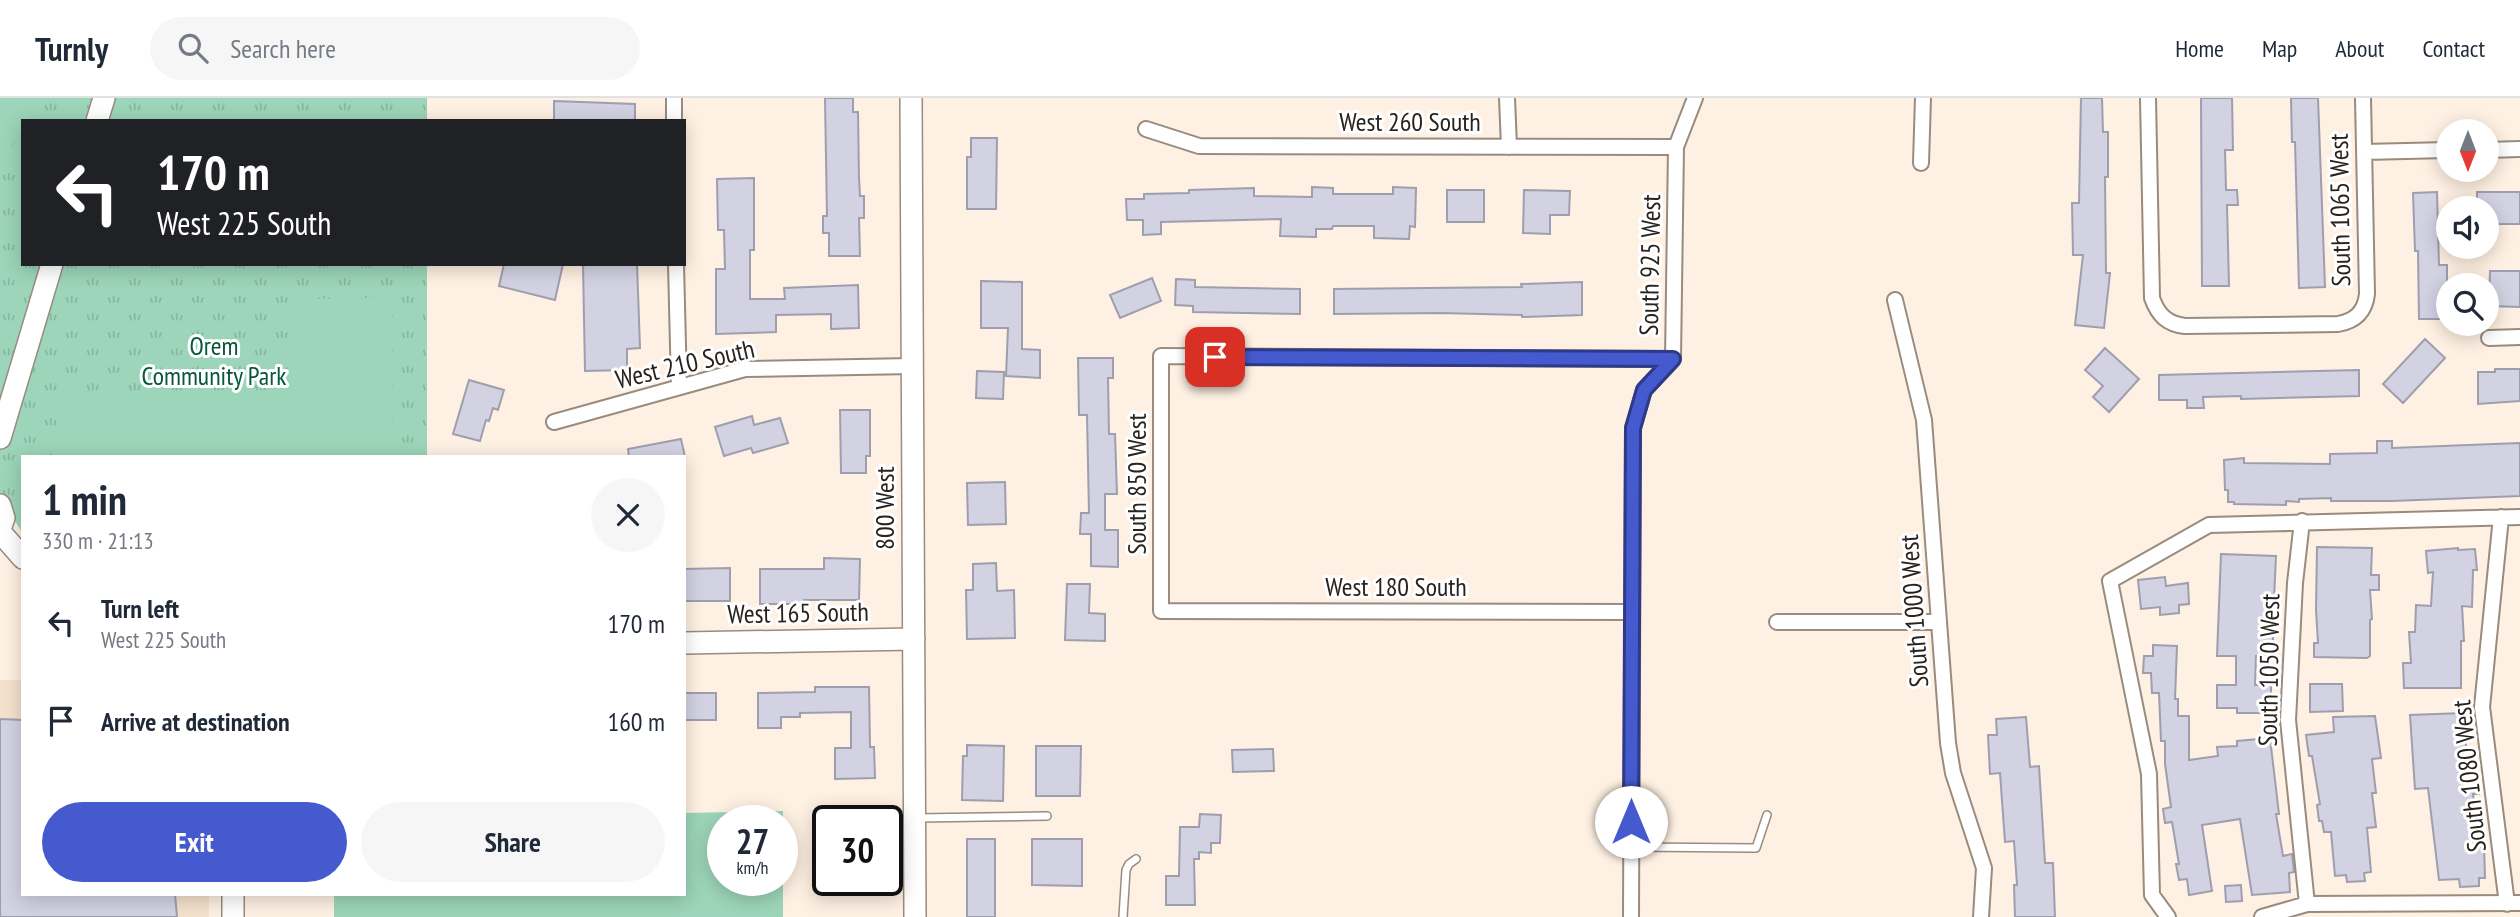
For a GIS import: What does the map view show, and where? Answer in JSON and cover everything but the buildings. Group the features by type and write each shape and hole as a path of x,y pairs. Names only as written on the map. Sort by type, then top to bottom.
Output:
{"street":[{"path":"98,119 104,98"},
{"path":"674,98 674,119"},
{"name":"800 West","path":"911,98 915,917"},
{"path":"1507,98 1509,147"},
{"path":"1676,147 1695,98"},
{"path":"1921,163 1923,98"},
{"name":"South 1065 West","path":"2148,98 2152,298 2160,315 2176,325 2185,326 2338,324 2356,318 2366,302 2367,294 2363,98"},
{"name":"West 260 South","path":"1146,129 1199,146 1676,147"},
{"name":"South 925 West","path":"1631,917 1633,428 1644,390 1673,359 1676,147"},
{"path":"2499,150 2520,149"},
{"path":"2364,152 2436,150"},
{"path":"0,438 51,266"},
{"path":"676,266 679,387"},
{"name":"South 1000 West","path":"1895,300 1924,420 1948,743 1953,773 1984,867 1981,917"},
{"path":"2489,338 2520,337"},
{"name":"South 850 West","path":"1161,611 1161,356 1673,359"},
{"name":"West 210 South","path":"554,422 745,369 913,366"},
{"path":"0,505 4,518 0,530 21,556"},
{"name":"South 1080 West","path":"2501,517 2482,708 2514,904"},
{"path":"2168,917 2152,895 2149,774 2110,581 2209,524 2520,517"},
{"name":"South 1050 West","path":"2302,521 2295,583 2288,720 2307,904"},
{"name":"West 180 South","path":"1161,611 1631,612"},
{"path":"1777,622 1939,622"},
{"name":"West 165 South","path":"686,643 914,639"},
{"path":"233,896 233,917"},
{"path":"2262,917 2307,904 2514,904"}],"lane":[{"path":"1631,847 1756,848 1767,815"},
{"path":"914,818 1047,816"},
{"path":"1123,917 1126,870 1136,859"}],"shaded area":[{"path":"0,680 21,680 21,896 209,896 209,917 0,917"}],"green space":[{"name":"Orem Community Park","path":"0,98 427,98 427,119 21,119 21,266 427,266 427,455 21,455 21,531 12,516 6,495 0,493"},
{"path":"0,98 40,98 27,119 21,119 21,130 0,165"},
{"path":"392,298 392,455 56,455 56,401 291,401 291,299"},
{"path":"686,813 707,813 707,896 783,896 783,917 334,917 334,896 686,896"}],"route":[{"path":"1215,357 1673,359 1644,390 1633,428 1631,822"}]}
